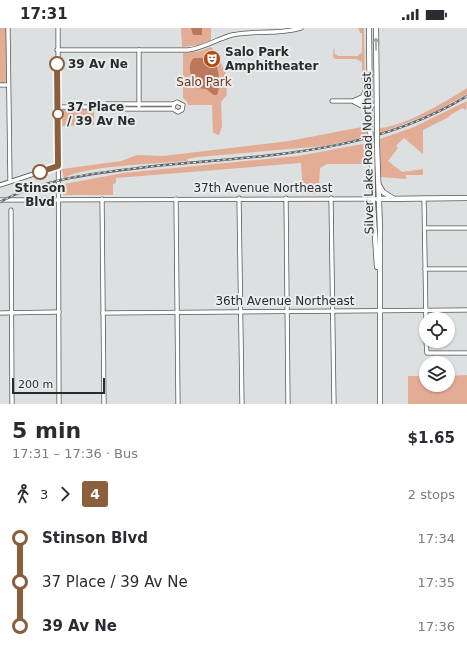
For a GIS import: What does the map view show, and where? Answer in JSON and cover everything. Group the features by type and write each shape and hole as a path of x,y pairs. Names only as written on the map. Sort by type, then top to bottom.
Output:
{"main road":[{"name":"Silver Lake Road Northeast","path":"376,28 378,179 376,199 379,277 380,404"},
{"path":"369,29 370,129 376,199"},
{"path":"354,101 365,95 370,76"},
{"path":"354,101 370,104 376,111"},
{"path":"354,101 366,108 370,116"},
{"path":"378,179 382,191 394,199"},
{"name":"37th Avenue Northeast","path":"376,199 467,198"}],"street":[{"path":"8,28 10,181"},
{"path":"58,28 59,404"},
{"path":"57,50 192,50 232,35 265,33 301,28"},
{"path":"139,50 139,109"},
{"path":"0,85 8,85"},
{"path":"332,101 354,101"},
{"path":"58,107 139,109 174,106 106,104 102,107"},
{"path":"0,185 58,166"},
{"path":"239,198 242,404"},
{"name":"37th Avenue Northeast","path":"0,200 239,198 376,199"},
{"path":"286,198 288,404"},
{"path":"331,198 334,404"},
{"path":"424,198 426,310"},
{"path":"102,199 104,404"},
{"path":"176,199 178,404"},
{"path":"12,210 12,404"},
{"path":"425,228 467,228"},
{"path":"425,269 467,269"},
{"name":"36th Avenue Northeast","path":"103,313 467,310"},
{"path":"0,313 59,312"},
{"path":"427,348 427,353 467,352"}],"green space":[{"path":"0,28 6,28 6,81 4,83 0,83"},
{"name":"Salo Park","path":"181,28 211,28 211,40 199,45 182,47"},
{"path":"358,28 364,28 365,91 359,96 363,92 362,79 360,78 362,78 362,62 356,59 335,59 333,57 334,46 335,54 338,56 358,56 362,52 362,33 360,33"},
{"name":"Salo Park","path":"211,47 221,62 223,68 225,67 227,95 221,102 222,126 219,135 213,133 212,105 188,105 187,101 183,98 183,53 200,51"},
{"path":"467,88 467,94 433,113 380,133 380,128 401,123 413,118"},
{"path":"467,101 466,110 462,108 449,117 423,130 423,154 404,138 396,146 398,148 388,161 402,172 423,169 423,175 406,175 406,179 381,177 380,139 414,127"},
{"path":"62,110 94,110 94,125 62,126"},
{"path":"367,126 367,137 324,146 198,157 187,159 188,161 103,168 85,171 64,179 62,169 121,161 137,155 163,156 289,141"},
{"path":"368,143 369,164 327,164 320,168 319,186 327,194 303,194 301,163 116,178 116,183 113,184 113,195 64,195 62,193 64,184 123,173 298,156"},
{"path":"467,375 467,404 408,404 408,376 419,376 419,392 455,392 455,376"}],"shaded area":[{"path":"191,28 202,28 202,35 193,35"},
{"path":"203,56 207,56 209,60 215,62 219,82 217,95 214,95 206,89 197,88 193,85 190,64 194,58 203,58"}],"railway":[{"path":"0,202 36,187 56,181 96,173 276,155 354,141 392,130 430,115 467,96"}],"bus line":[{"name":"4","path":"40,172 58,166 57,64"}],"place":[{"name":"Salo Park Amphitheater","path":"212,59"},
{"name":"39 Av Ne","path":"57,64"},
{"name":"37 Place / 39 Av Ne","path":"58,114"},
{"name":"Stinson Blvd","path":"40,172"}]}
